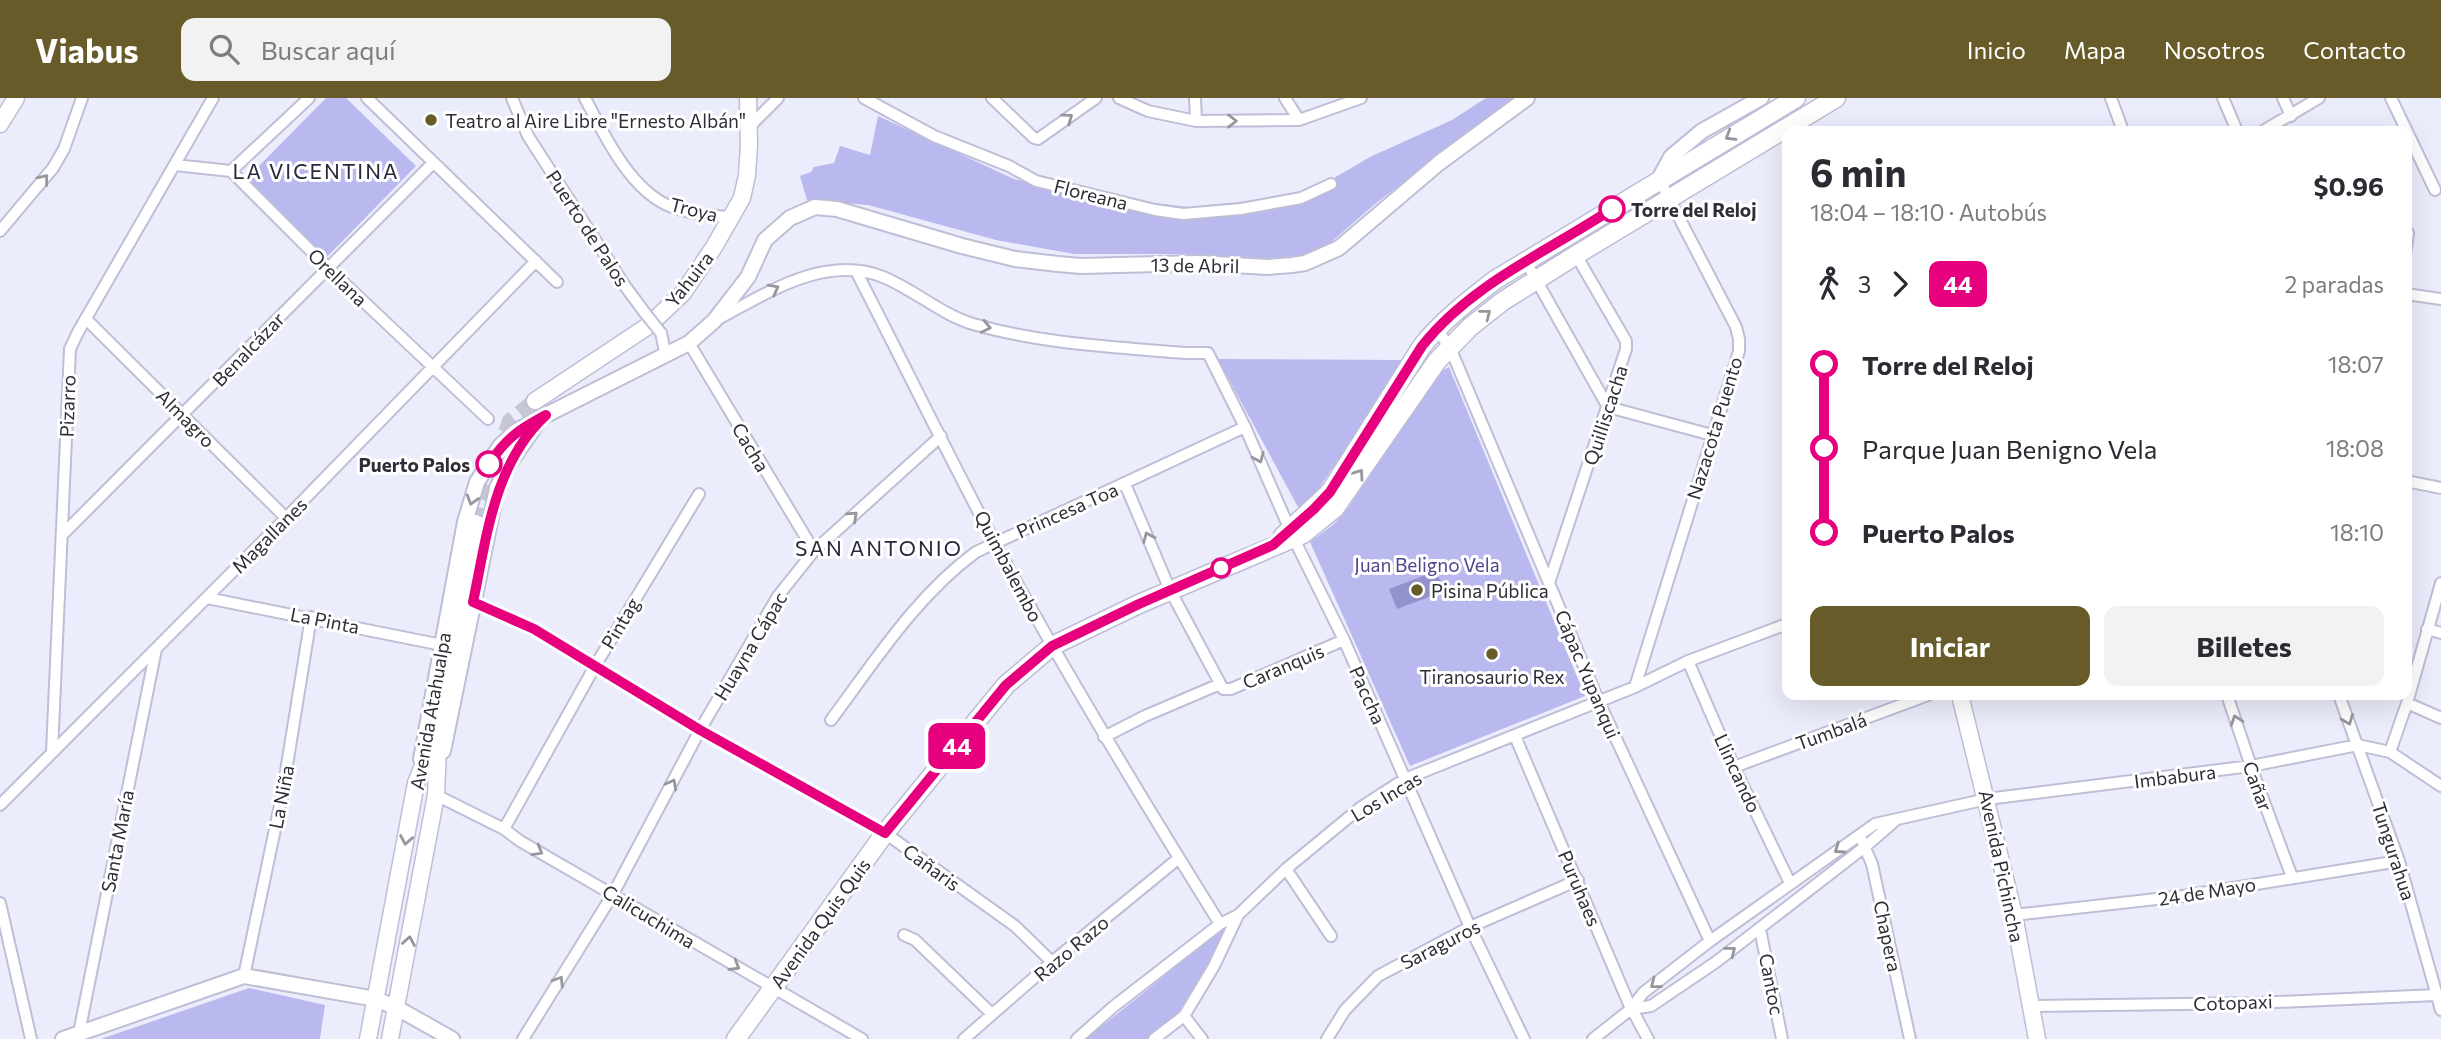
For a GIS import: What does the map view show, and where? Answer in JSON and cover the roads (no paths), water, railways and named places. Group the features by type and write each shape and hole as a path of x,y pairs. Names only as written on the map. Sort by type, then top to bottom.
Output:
{"main road":[{"path":"0,124 16,98"},
{"name":"Yahuira","path":"535,401 649,326 683,293 742,198 747,175 750,126 748,98"},
{"name":"Avenida Quis Quis","path":"1798,126 1836,98"},
{"path":"1792,99 1797,126"},
{"name":"Avenida Quis Quis","path":"1293,534 1330,492 1422,346 1437,327 1495,281 1526,261 1792,99"},
{"name":"Avenida Quis Quis","path":"736,1039 885,833 1006,685 1052,646 1273,545 1335,508 1437,361 1470,327 1503,302 1576,255 1782,135"},
{"path":"436,789 439,725 476,523"},
{"name":"Avenida Pichincha","path":"1961,700 2014,915 2037,1039"},
{"path":"416,783 439,725"},
{"name":"Avenida Atahualpa","path":"368,1039 416,783"},
{"name":"Avenida Atahualpa","path":"390,1039 436,789"}],"street":[{"path":"0,231 53,168 64,149 82,98"},
{"name":"Pizarro","path":"52,752 63,534 68,360 73,341 212,98"},
{"path":"175,165 231,171 309,98"},
{"path":"366,98 557,282"},
{"name":"Puerto de Palos","path":"512,98 528,136 625,286 661,333 666,356"},
{"name":"Troya","path":"585,98 628,172 647,192 670,207 701,215 731,217"},
{"path":"750,126 778,98"},
{"name":"Floreana","path":"864,98 934,136 1009,166 1036,181 1155,210 1183,214 1241,209 1301,198 1332,184"},
{"path":"992,98 1034,138 1040,138 1096,98"},
{"path":"1119,98 1148,111 1196,121 1299,120 1361,98"},
{"path":"1195,98 1196,121"},
{"path":"1285,98 1299,120"},
{"name":"13 de Abril","path":"816,207 853,212 877,222 1015,259 1081,266 1197,263 1268,267 1292,265 1305,263 1339,248 1439,163 1527,98"},
{"path":"1659,179 1671,157 1702,131 1761,98"},
{"path":"2110,98 2121,126"},
{"path":"2223,98 2235,126"},
{"path":"2283,98 2291,116"},
{"path":"2272,126 2319,98"},
{"path":"2391,98 2404,126"},
{"path":"2412,142 2435,190"},
{"name":"Benalcázar","path":"63,534 433,163"},
{"name":"Orellana","path":"231,171 327,267 488,419"},
{"name":"Nazacota Puento","path":"1635,687 1739,351 1736,327 1659,179"},
{"name":"Avenida Atahualpa","path":"416,783 465,522 477,482 500,446 515,432 546,415 689,343 714,321 748,277 765,240 790,218 816,207"},
{"name":"Quilliscacha","path":"1549,583 1626,349 1626,341 1576,255"},
{"name":"Magallanes","path":"0,806 536,261"},
{"path":"1526,261 1608,407 1712,435"},
{"path":"714,321 787,282 804,276 856,271"},
{"name":"Paccha","path":"856,271 882,276 970,323 1037,339 1208,353 1344,640 1470,927 1524,1039"},
{"name":"Quimbalembo","path":"856,271 995,542 1052,646 1104,737 1220,924"},
{"path":"2412,295 2441,299"},
{"name":"Almagro","path":"86,319 286,518"},
{"name":"Cápac Yupanqui","path":"1437,327 1449,347 1599,702 1710,941"},
{"name":"Cacha","path":"689,343 814,551"},
{"name":"Avenida Atahualpa","path":"436,789 498,488 509,464 533,426 546,415"},
{"name":"Princesa Toa","path":"831,720 927,595 959,565 995,542 1245,427"},
{"name":"Huayna Cápac","path":"523,1039 613,894 700,730 778,596 814,551 941,436"},
{"path":"2412,482 2441,488"},
{"path":"1125,484 1170,590 1222,686"},
{"name":"Pintag","path":"504,829 595,666 699,494"},
{"path":"2412,684 2441,583"},
{"name":"La Pinta","path":"207,598 442,645"},
{"name":"Cañaris","path":"473,602 534,629 700,730 885,833 1015,926 1052,962"},
{"name":"La Niña","path":"244,976 282,796 312,617"},
{"name":"Los Incas","path":"1077,1039 1113,1007 1220,924 1238,915 1286,869 1360,808 1405,779 1635,687 1688,661 1782,626"},
{"path":"2427,629 2441,633"},
{"name":"Caranquis","path":"1104,737 1145,716 1222,686 1231,689 1344,640"},
{"name":"Santa María","path":"79,1033 156,649"},
{"name":"Llincando","path":"1688,661 1734,767 1790,883"},
{"name":"Tumbalá","path":"1734,767 1915,700"},
{"name":"Cañar","path":"2229,700 2292,877"},
{"name":"Tungurahua","path":"2341,700 2399,860 2441,1010"},
{"path":"2390,752 2408,700"},
{"path":"2407,703 2441,718"},
{"name":"Puruhaes","path":"1515,736 1647,1039"},
{"name":"Imbabura","path":"1593,1039 1632,1009 1643,993 1710,941 1875,824 1987,799 2251,766 2358,745 2390,752 2441,786"},
{"name":"Calicuchima","path":"436,789 772,989 862,1039"},
{"name":"Imbabura","path":"1632,1009 1651,1006 1716,962 1866,846 1898,818"},
{"name":"Chapera","path":"1858,835 1866,846 1872,864 1910,1039"},
{"name":"Razo Razo","path":"964,1039 1052,962 1179,858"},
{"name":"24 de Mayo","path":"2014,915 2183,896 2399,860"},
{"path":"1286,869 1331,936"},
{"name":"Saraguros","path":"1327,1039 1345,1010 1378,976 1470,927 1578,880"},
{"path":"0,903 32,1039"},
{"path":"1154,1039 1184,1016 1214,966 1238,915"},
{"name":"Cantoc","path":"1759,929 1782,1039"},
{"path":"904,935 915,940 992,1014"},
{"path":"63,1039 244,976 376,999 452,1039"},
{"name":"Cotopaxi","path":"2031,1006 2257,1003 2436,995"},
{"path":"1184,1016 1202,1039"}],"tunnel":[{"path":"476,523 510,421 535,401"}],"place":[{"name":"Teatro al Aire Libre \"Ernesto Albán\"","path":"431,120"},
{"name":"Torre del Reloj","path":"1612,209"},
{"name":"Puerto Palos","path":"489,464"},
{"name":"Pisina Pública","path":"1417,590"},
{"name":"Tiranosaurio Rex","path":"1492,654"}],"district":[{"name":"LA VICENTINA","path":"316,170"},
{"name":"SAN ANTONIO","path":"879,547"}],"park label":[{"name":"Juan Beligno Vela","path":"1427,564"}]}
